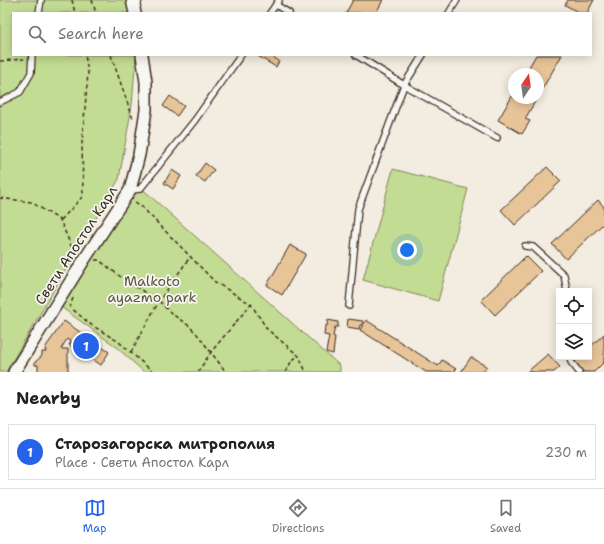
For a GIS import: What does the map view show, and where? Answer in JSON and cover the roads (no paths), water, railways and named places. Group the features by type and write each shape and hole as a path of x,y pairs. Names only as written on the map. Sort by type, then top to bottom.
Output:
{"street":[{"path":"132,0 135,12"},
{"name":"Свети Апостол Карл","path":"14,372 84,260 128,194 139,155 146,110 146,82 142,56"}],"lane":[{"path":"39,12 41,0"},
{"path":"135,12 136,0"},
{"path":"135,12 139,0"},
{"path":"450,12 457,0"},
{"path":"271,12 278,2 288,12"},
{"path":"0,102 20,92 31,73 31,56"},
{"path":"128,194 140,189 194,120 240,56"},
{"path":"358,56 404,85 497,138"},
{"path":"349,306 358,209 404,85 422,56"},
{"path":"525,246 533,247 564,275 566,288"},
{"path":"571,360 579,372"}],"place":[{"name":"Старозагорска митрополия","path":"86,346"}],"park label":[{"name":"Malkoto ayazmo park","path":"152,290"}]}
